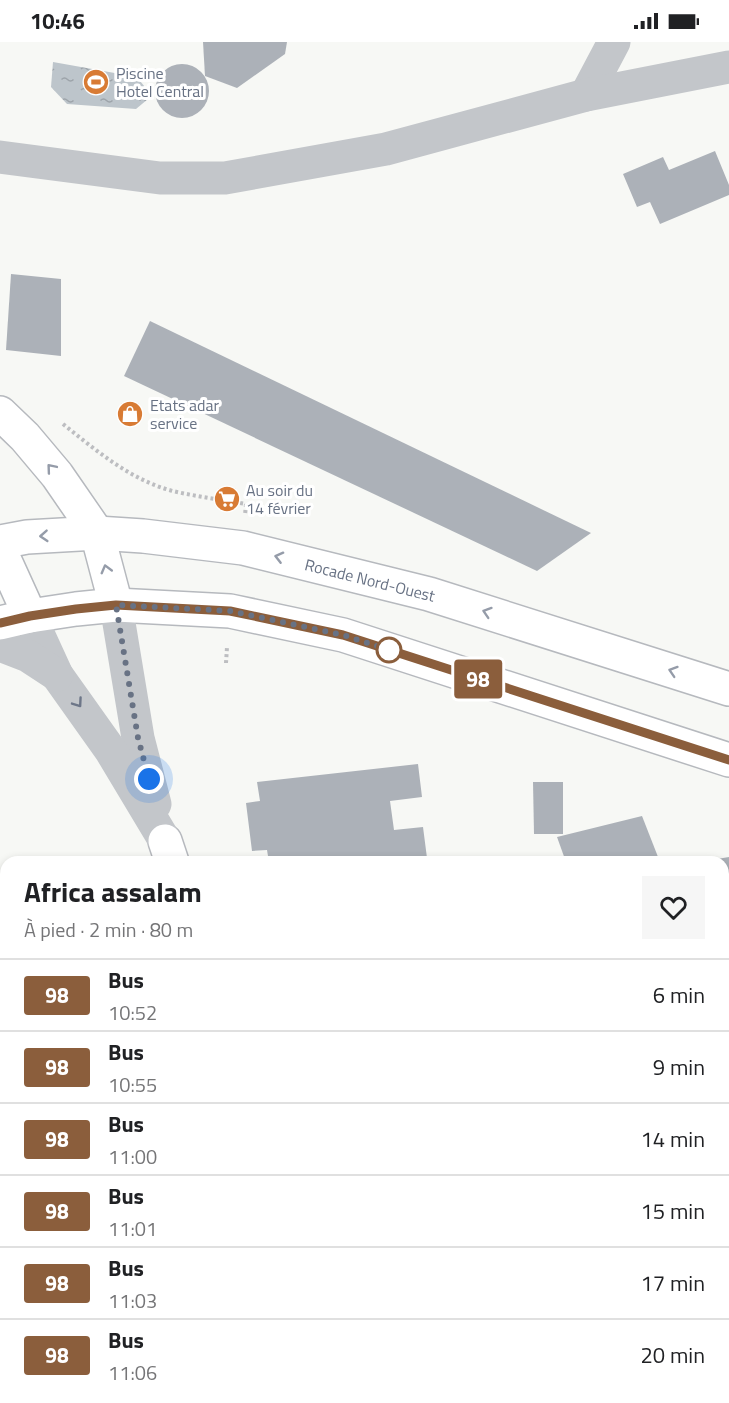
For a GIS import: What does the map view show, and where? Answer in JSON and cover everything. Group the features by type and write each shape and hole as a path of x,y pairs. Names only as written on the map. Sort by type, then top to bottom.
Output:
{"main road":[{"path":"0,413 25,437 57,475 97,533 116,605"},
{"name":"Rocade Nord-Ouest","path":"0,542 27,537 97,533 243,548 429,594 729,689"},
{"path":"0,550 15,619 116,605 230,611 343,635 729,760"}],"street":[{"path":"586,95 614,42"},
{"path":"0,157 160,178 225,178 386,148 586,95 729,67"},
{"path":"116,605 138,738 169,852"},
{"path":"15,619 111,751 169,852"},
{"path":"0,645 28,656 57,675"}],"water":[{"name":"Piscine Hotel Central","path":"53,62 137,77 148,91 148,99 136,109 67,104 51,87"}],"building":[{"path":"203,42 287,42 285,54 237,88 205,76"},
{"path":"182,64 192,66 201,72 207,81 209,91 207,101 201,110 192,116 182,118 172,116 163,110 157,101 155,91 157,81 163,72 172,66"},
{"path":"715,151 729,185 729,195 660,224 650,202 637,207 623,174 663,157 669,170"},
{"path":"11,274 61,279 61,356 6,350"},
{"path":"150,321 591,533 537,571 124,376"},
{"path":"418,764 422,797 390,801 394,830 423,827 427,856 268,856 267,850 252,851 246,803 260,801 257,782"},
{"path":"533,782 563,782 563,834 534,834"},
{"path":"642,816 658,856 564,856 557,837"}],"bus line":[{"name":"98","path":"0,623 30,616 116,605 230,611 343,635 729,760"}],"place":[{"name":"Piscine Hotel Central","path":"96,82"},
{"name":"Etats adar service","path":"130,414"},
{"name":"Au soir du 14 février","path":"227,499"}],"route":[{"path":"149,779 138,738 116,605 230,611 343,635 389,650"}]}
